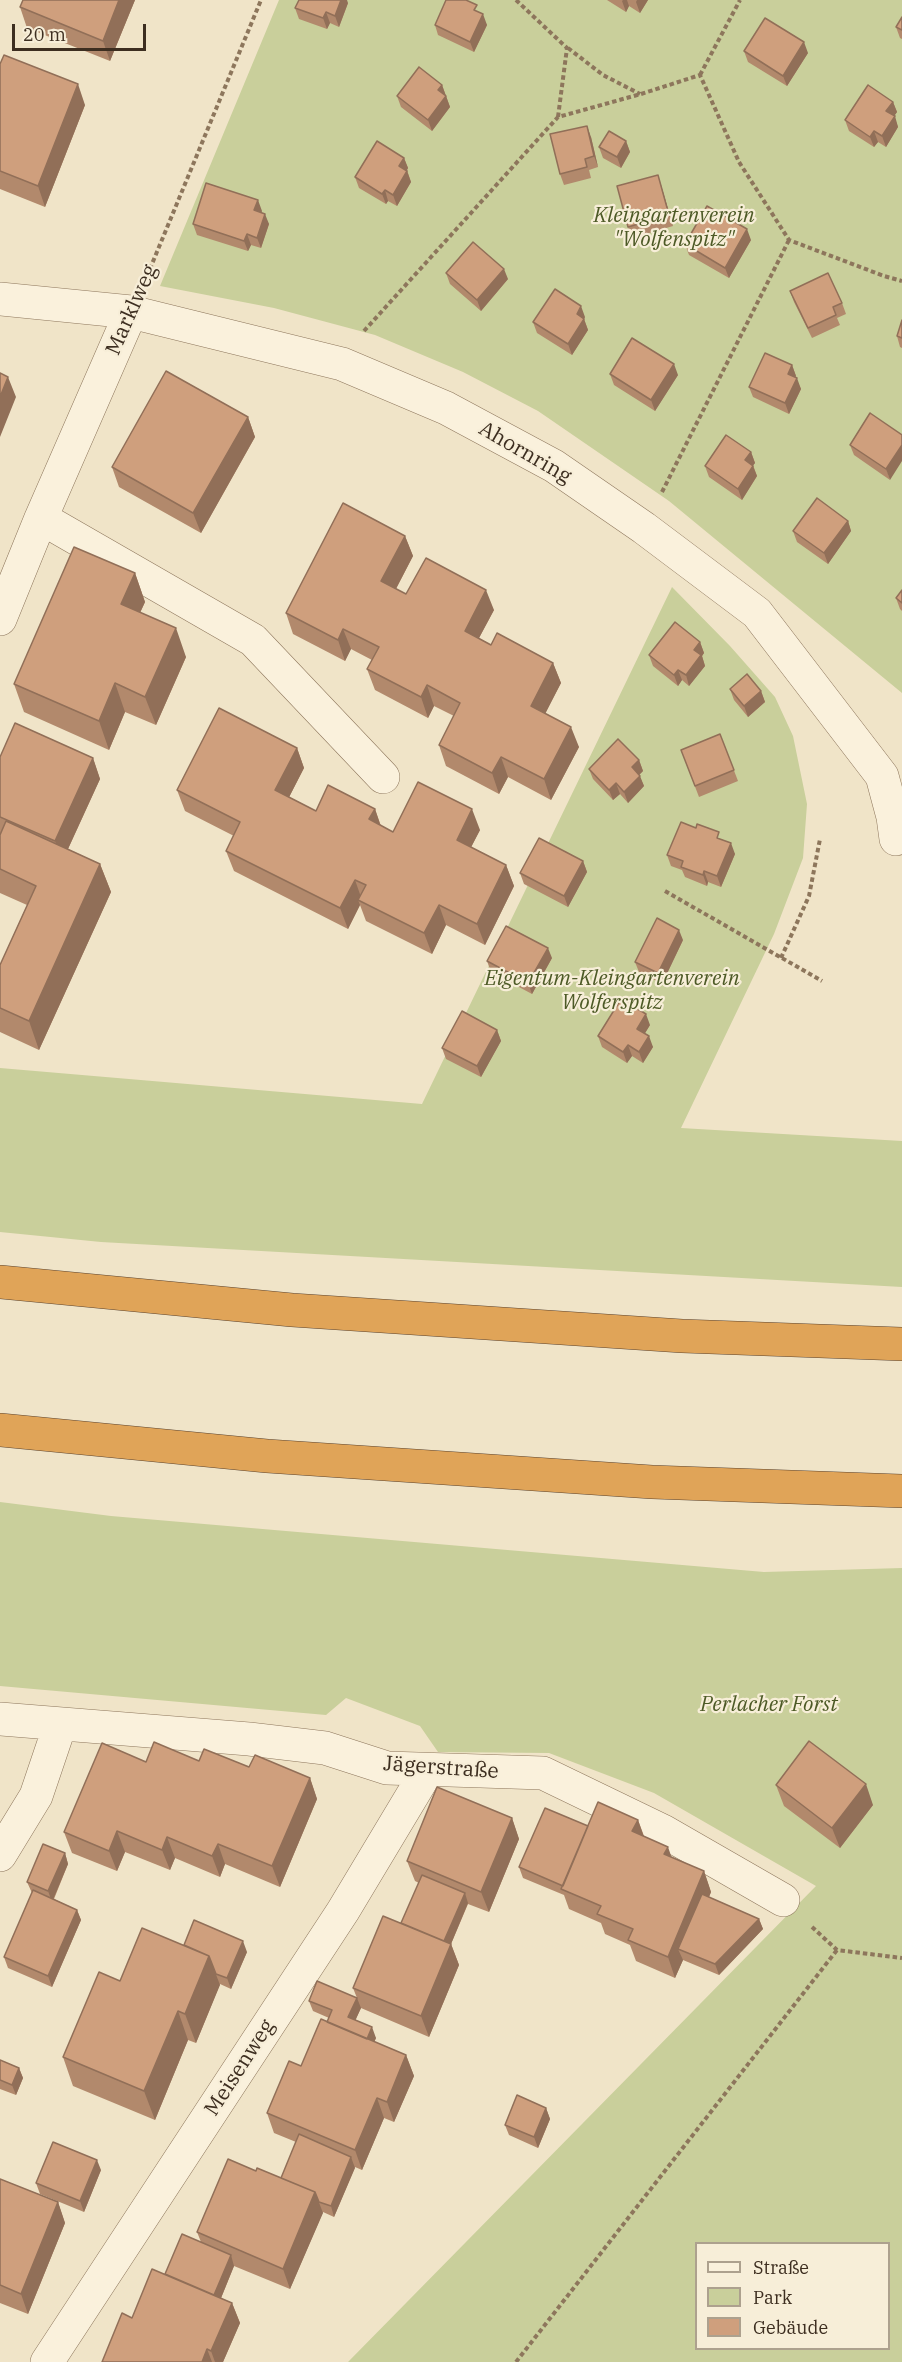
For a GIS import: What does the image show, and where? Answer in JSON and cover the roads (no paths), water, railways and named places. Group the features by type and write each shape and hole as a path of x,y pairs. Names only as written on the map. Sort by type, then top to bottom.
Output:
{"highway":[{"path":"0,1282 304,1311 682,1336 902,1344"},
{"path":"0,1430 267,1456 652,1482 902,1491"}],"street":[{"name":"Ahornring","path":"0,299 131,312 342,364 446,408 554,466 644,528 757,613 882,776 893,817 896,839"},
{"name":"Marklweg","path":"0,619 41,518 131,312"},
{"path":"41,518 253,640 382,777"},
{"name":"Jägerstraße","path":"0,1719 249,1739 325,1748 387,1768 543,1773 663,1832 783,1900"},
{"path":"0,1855 36,1796 60,1725"},
{"name":"Meisenweg","path":"47,2362 344,1911 427,1771"}],"park label":[{"name":"Kleingartenverein \"Wolfenspitz\"","path":"674,228"},
{"name":"Eigentum-Kleingartenverein Wolferspitz","path":"612,991"},
{"name":"Perlacher Forst","path":"769,1705"}]}
